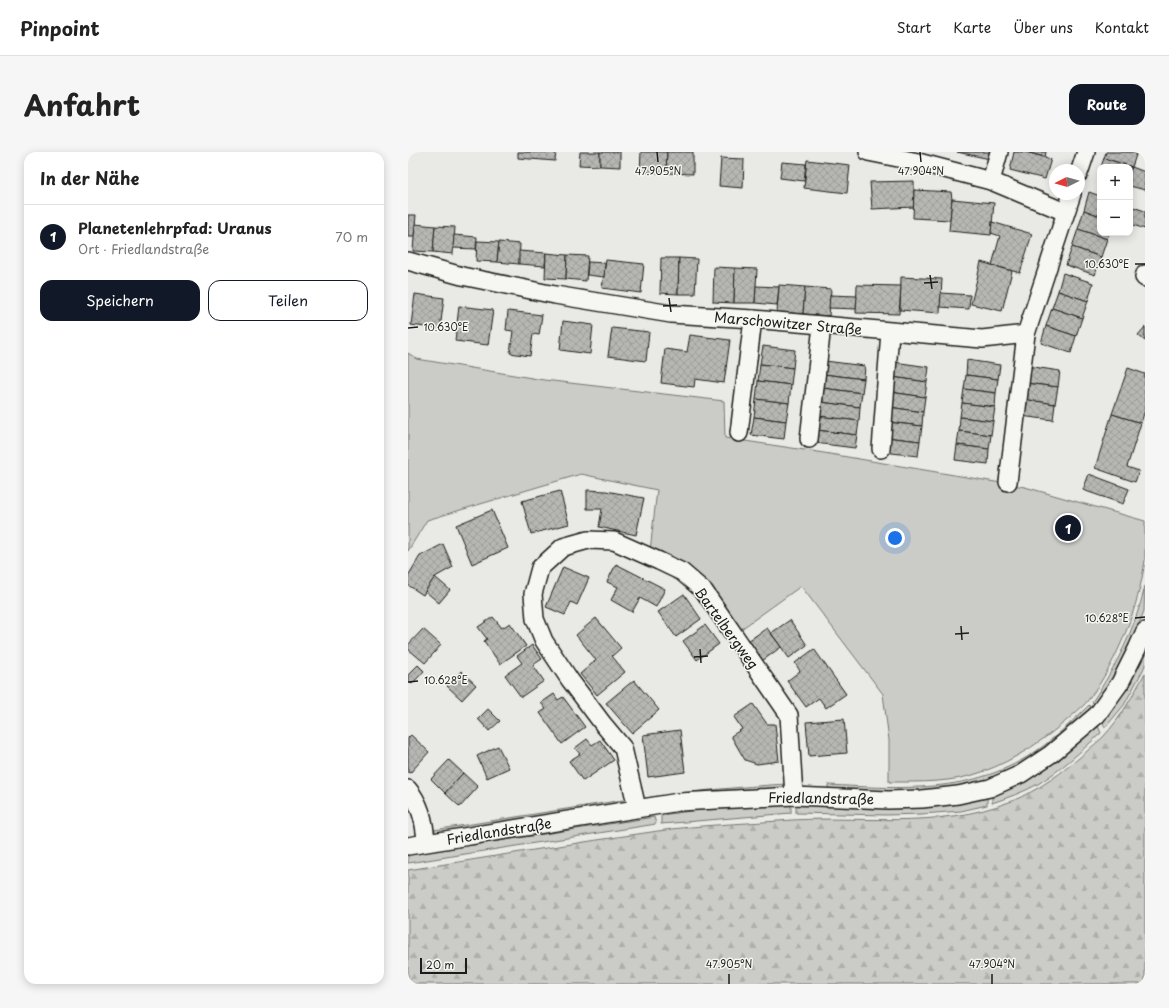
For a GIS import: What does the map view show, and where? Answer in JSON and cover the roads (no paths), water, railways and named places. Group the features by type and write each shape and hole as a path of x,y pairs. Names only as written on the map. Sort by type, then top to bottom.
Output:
{"street":[{"path":"868,152 920,157 991,181 1065,212"},
{"path":"991,181 999,152"},
{"path":"1082,164 1086,152"},
{"path":"1008,482 1026,334 1070,200"},
{"name":"Marschowitzer Straße","path":"408,261 462,276 555,295 671,314 753,319 982,339 1026,334"},
{"path":"1145,274 1145,278"},
{"path":"739,434 753,319"},
{"path":"809,439 822,326"},
{"path":"881,449 890,332"},
{"name":"Bartelbergweg","path":"637,808 623,748 570,680 544,641 535,619 533,594 540,568 564,547 588,540 614,541 682,572 704,591 788,715 794,796"},
{"name":"Friedlandstraße","path":"408,846 679,802 794,796 888,800 922,799 958,795 990,788 1022,774 1051,754 1097,715 1120,682 1145,631"},
{"path":"408,789 416,797 425,829 426,842"}],"place":[{"name":"Planetenlehrpfad: Uranus","path":"1068,528"}]}
